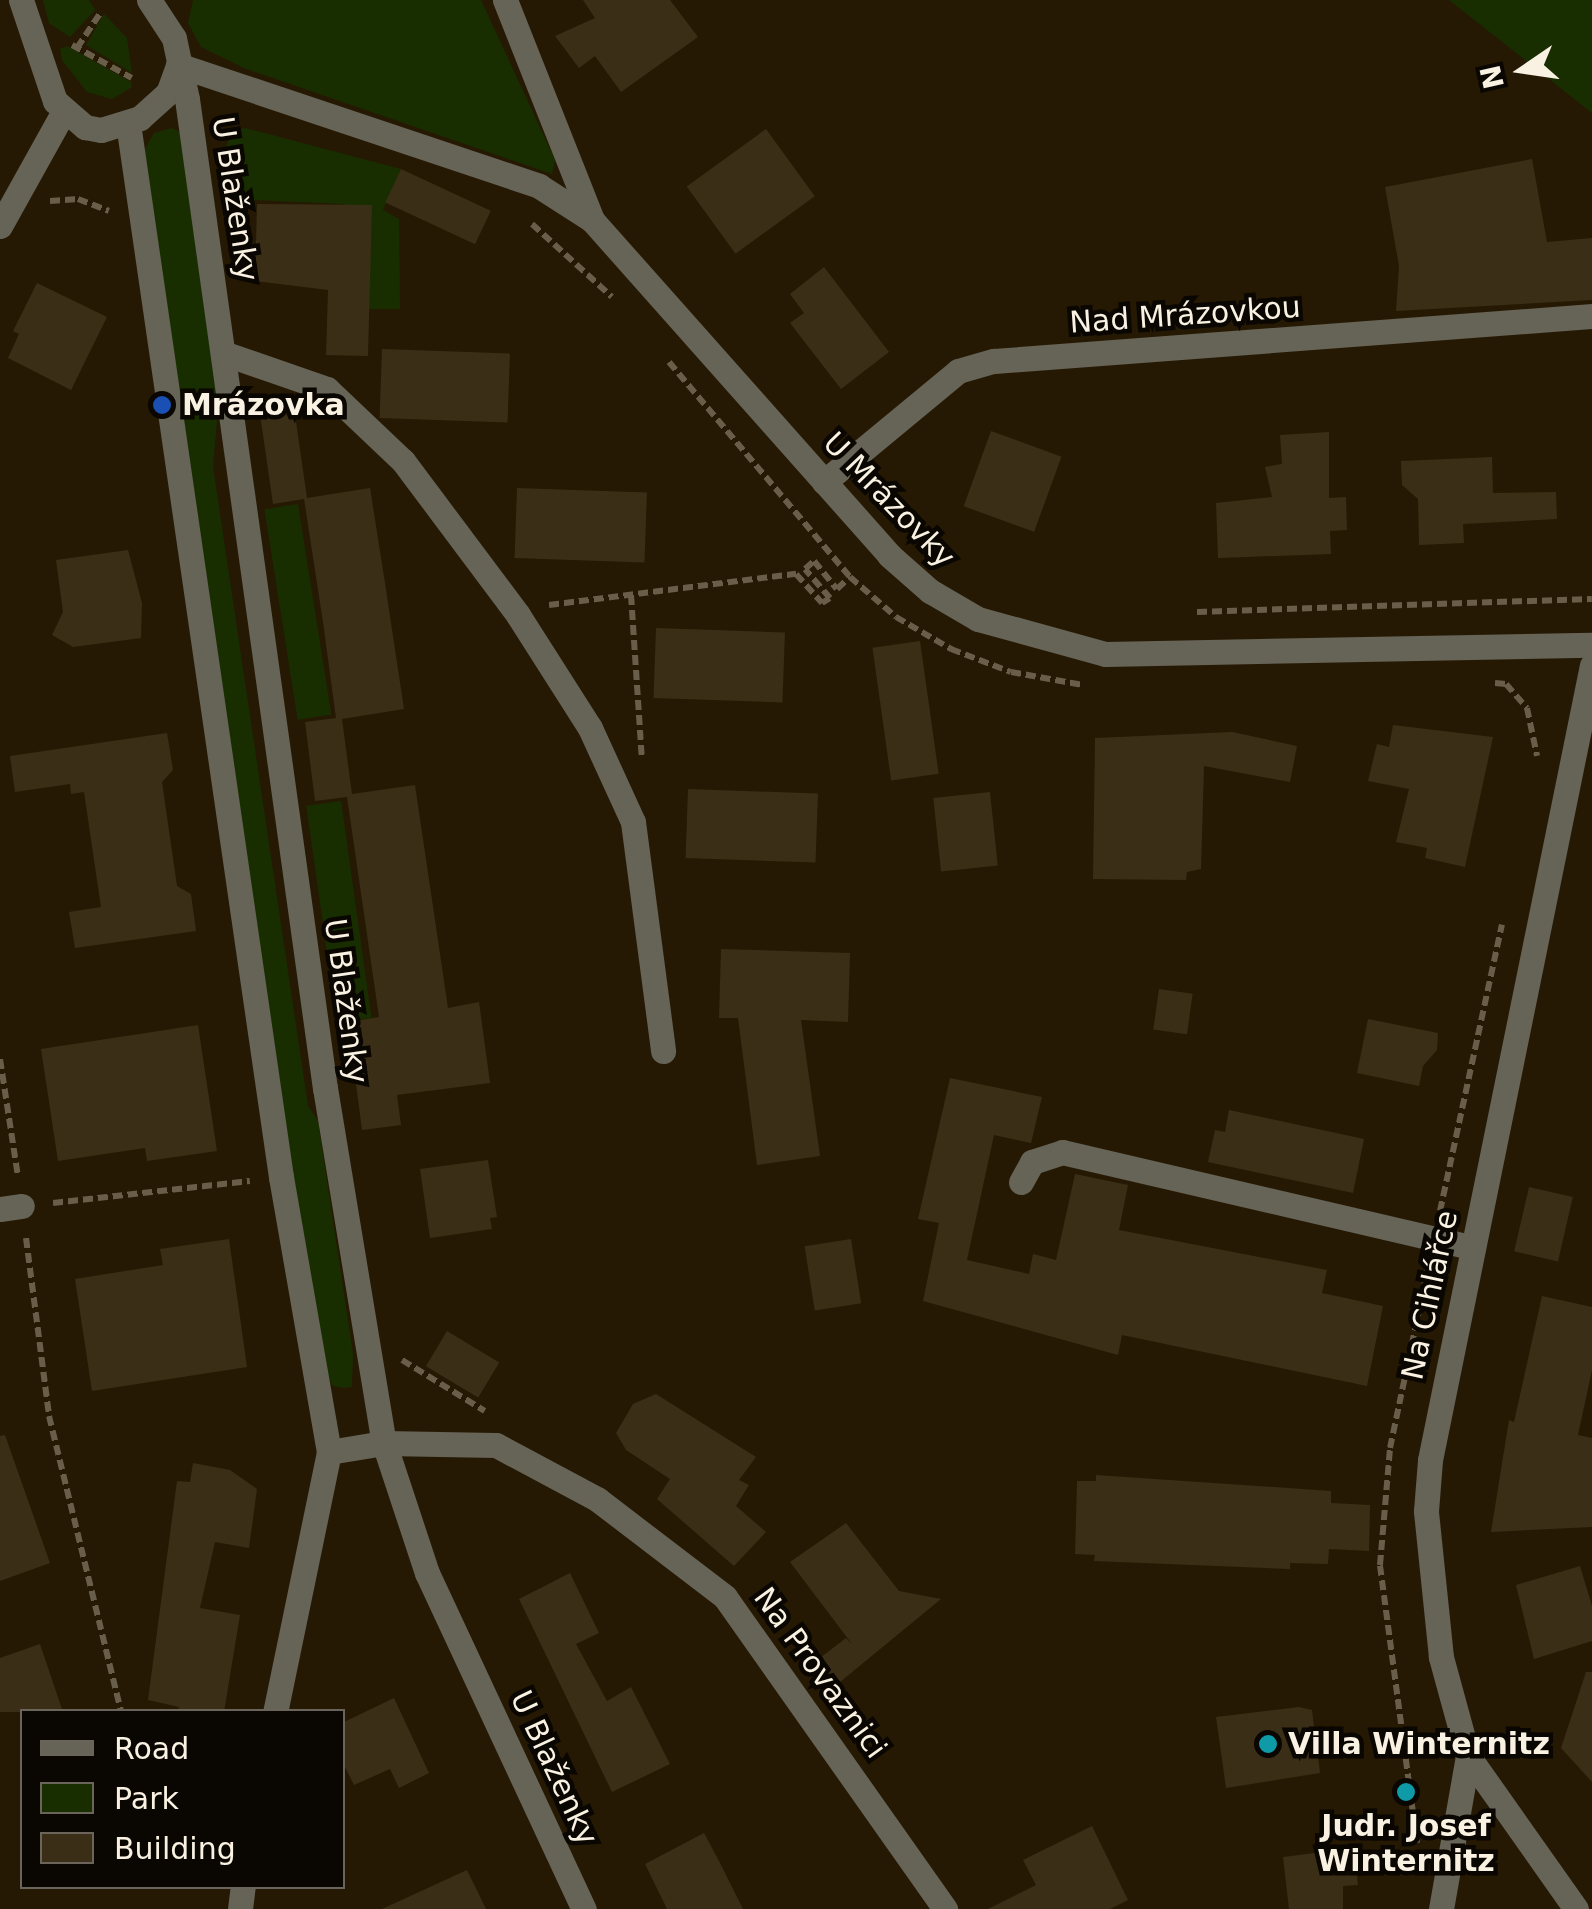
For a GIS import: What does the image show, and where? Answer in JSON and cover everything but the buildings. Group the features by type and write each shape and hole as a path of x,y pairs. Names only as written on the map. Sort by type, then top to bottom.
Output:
{"street":[{"path":"20,0 63,113 93,130 128,123 168,93 178,65 170,26 148,0"},
{"name":"U Mrázovky","path":"505,0 592,220"},
{"name":"U Mrázovky","path":"178,65 539,186 592,220 824,482 930,591 978,619 1072,649 1105,654 1592,645"},
{"name":"U Blaženky","path":"178,65 226,354 324,1088 384,1443 428,1574 584,1909"},
{"path":"0,226 63,113"},
{"path":"128,123 281,1177 329,1452 276,1709"},
{"name":"Nad Mrázovkou","path":"824,482 958,371 994,361 1592,316"},
{"path":"226,354 327,389 403,462 518,615 590,728 632,822 663,1051"},
{"name":"Na Cihlářce","path":"1576,1909 1468,1756 1441,1657 1426,1512 1430,1460 1592,665"},
{"path":"1021,1182 1032,1162 1062,1152 1474,1248"},
{"name":"Na Provaznici","path":"329,1452 384,1443 496,1445 597,1498 725,1597 945,1909"},
{"path":"1441,1909 1468,1756"}],"path":[{"path":"76,48 101,12"},
{"path":"65,42 132,78"},
{"path":"523,216 622,307"},
{"path":"660,352 850,578 896,617 951,649 1011,672 1101,686"},
{"path":"552,604 796,574 822,604 830,598 805,570 814,561 837,589 850,578"},
{"path":"631,596 644,775"},
{"path":"1197,612 1592,599"},
{"path":"1489,682 1506,684 1527,708 1536,735 1533,777"},
{"path":"1418,1862 1380,1564 1390,1448 1504,912"},
{"path":"0,1059 11,1207 49,1416 120,1709"},
{"path":"11,1207 210,1186"},
{"path":"392,1352 494,1417"}],"green space":[{"path":"43,0 89,0 95,10 70,37 49,23"},
{"path":"193,0 481,0 555,160 552,174 244,68 201,47 188,23"},
{"path":"1449,0 1592,0 1592,113"},
{"path":"104,14 127,38 132,73 86,45"},
{"path":"67,46 131,82 132,87 112,99 87,92 62,60 60,49"},
{"path":"172,128 185,135 220,385 213,467 308,1106 318,1121 353,1354 352,1387 333,1386 319,1363 144,151 154,133"},
{"path":"245,128 401,169 383,210 399,219 400,309 369,309 343,204 229,199 226,146 234,131"},
{"path":"298,504 331,714 298,720 264,509"},
{"path":"341,801 371,1018 337,1023 306,806"}],"place":[{"name":"Mrázovka","path":"162,405"},
{"name":"Villa Winternitz","path":"1268,1744"},
{"name":"Judr. Josef Winternitz","path":"1406,1792"}]}
